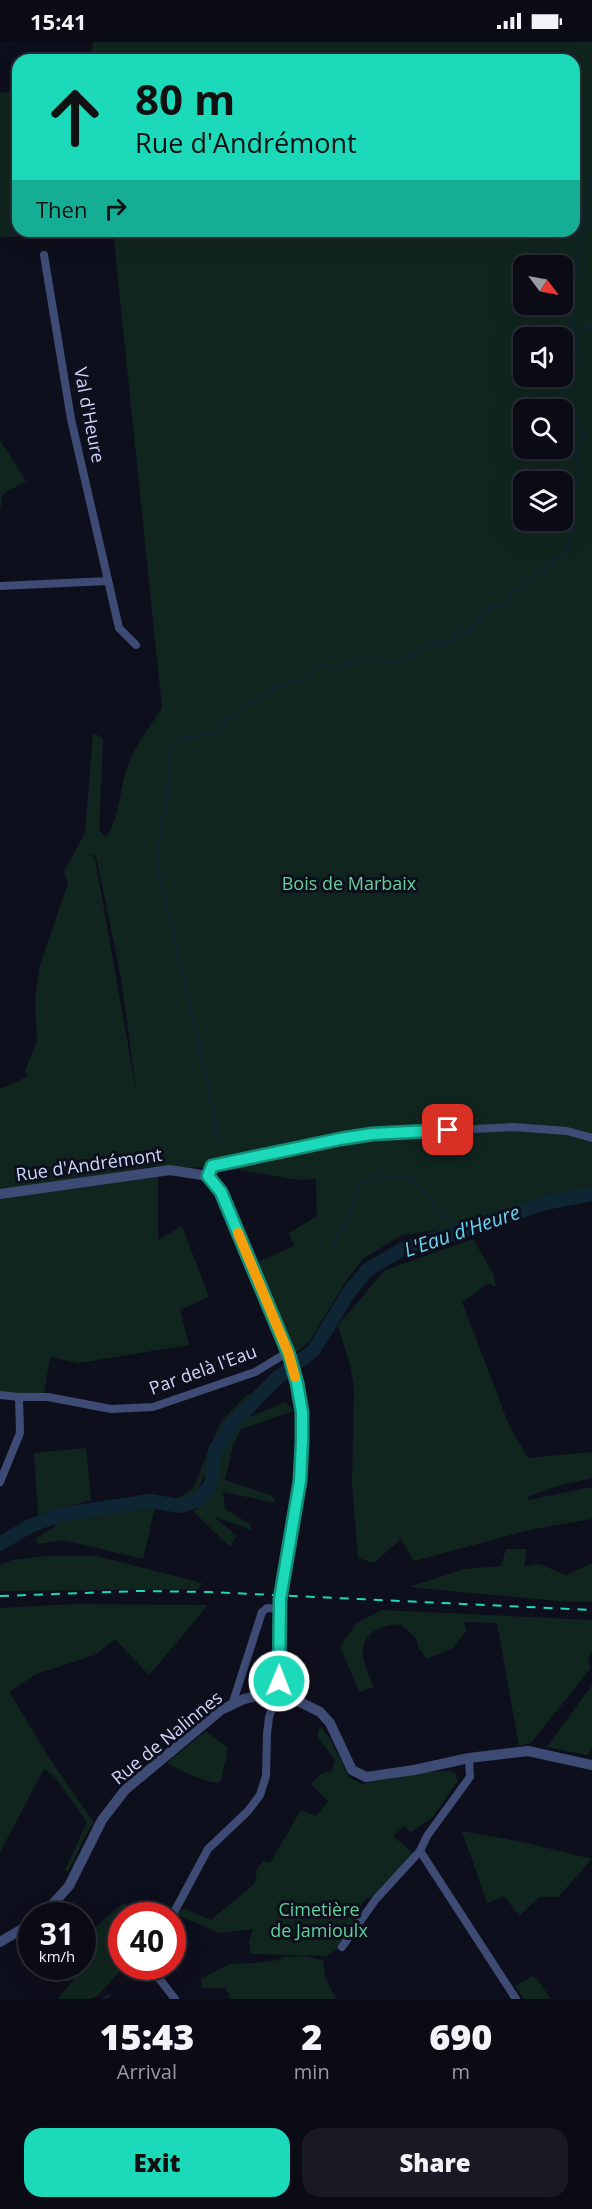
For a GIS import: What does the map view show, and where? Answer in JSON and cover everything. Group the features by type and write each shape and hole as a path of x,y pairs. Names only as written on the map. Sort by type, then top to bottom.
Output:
{"street":[{"name":"Val d'Heure","path":"44,255 70,419 119,628 136,645"},
{"path":"0,586 108,581"},
{"path":"279,1681 280,1595 300,1481 302,1412 289,1353 221,1192 208,1176 212,1166 372,1134 513,1127 567,1131 592,1138"},
{"name":"Rue d'Andrémont","path":"0,1194 170,1170 208,1176"},
{"name":"Par delà l'Eau","path":"0,1395 48,1397 111,1409 153,1407 255,1372 289,1353"},
{"path":"0,1482 20,1433 19,1397"},
{"path":"232,1705 262,1612 267,1608 280,1610"},
{"path":"279,1681 288,1689 288,1696 281,1703 274,1703 266,1694 270,1684 279,1681"},
{"name":"Rue de Nalinnes","path":"55,1902 69,1886 102,1820 125,1790 221,1710 244,1699 266,1694"},
{"path":"288,1696 320,1712 330,1723 352,1770 366,1777 414,1770 469,1758 528,1751 592,1764"},
{"path":"180,1902 208,1849 248,1811 260,1795 266,1776 269,1718 274,1703"},
{"path":"342,1947 376,1899 420,1851 427,1836 470,1777 469,1758"},
{"path":"420,1851 516,1999"},
{"path":"0,1942 18,1931"},
{"path":"160,1980 176,1999"}],"green space":[{"name":"Bois de Marbaix","path":"93,42 592,42 592,1194 582,1191 519,1206 436,1246 448,1229 402,1235 363,1259 346,1281 309,1342 294,1354 256,1263 294,1246 289,1233 317,1216 316,1179 298,1180 235,1169 152,1166 84,1179 158,1174 158,1240 182,1226 209,1297 180,1310 189,1345 79,1363 50,1357 44,1394 0,1394 0,1089 29,1076 25,1071 37,1041 35,999 40,965 68,883 64,872 85,833 93,733 103,738 99,830 106,837 117,812 125,774 139,743 162,708 114,237 580,237 580,54 92,54","holes":["84,852 96,856 121,977 137,1096 95,858"]},
{"path":"12,92 12,237 0,238 0,93"},
{"path":"0,440 26,481 3,494 0,511"},
{"path":"473,1239 493,1273 496,1287 489,1283 462,1302 509,1425 528,1458 592,1452 592,1478 557,1486 527,1497 528,1500 592,1487 592,1519 533,1529 414,1561 401,1539 374,1563 358,1558 352,1481 354,1391 351,1369 338,1325 385,1270"},
{"path":"248,1394 252,1395 223,1430 197,1492 178,1504 175,1500 193,1489 220,1423"},
{"path":"286,1402 294,1411 241,1429 233,1446 225,1480 272,1496 276,1503 223,1492 225,1509 251,1525 251,1530 213,1516 237,1536 230,1547 193,1511 205,1504 196,1499 215,1473 220,1449 237,1422"},
{"path":"86,1448 91,1500 38,1515 34,1453"},
{"path":"124,1507 155,1507 143,1559 63,1540 38,1544 36,1538 56,1526 54,1521"},
{"path":"506,1549 527,1549 524,1567 539,1564 566,1575 592,1563 592,1602 569,1602 409,1587 464,1569 501,1566"},
{"path":"45,1556 97,1556 202,1583 198,1589 0,1591 0,1565 12,1560"},
{"path":"75,1604 208,1605 149,1675 115,1639 95,1655 36,1674 9,1692 52,1762 94,1823 68,1872 65,1870 87,1822 54,1776 44,1769 0,1852 0,1608"},
{"path":"381,1610 592,1620 592,1653 588,1658 591,1668 531,1743 519,1746 497,1623 464,1622 466,1631 453,1648 427,1659 419,1649 416,1638 400,1624 378,1629 364,1642 363,1649 365,1664 374,1687 359,1692 340,1646 357,1623"},
{"path":"592,1685 592,1749 587,1755 547,1747"},
{"name":"Cimetière de Jamioulx","path":"320,1726 330,1739 349,1777 362,1784 425,1772 451,1771 456,1774 457,1782 432,1818 411,1832 404,1826 393,1836 414,1854 374,1897 366,1898 360,1907 365,1912 340,1947 327,1956 251,1954 249,1942 253,1929 220,1933 186,1919 186,1909 211,1920 253,1885 257,1878 255,1872 263,1861 270,1863 301,1810 316,1816 328,1801 311,1784 322,1773 332,1771 335,1760 317,1737"},
{"path":"206,1731 227,1747 222,1779 218,1783 199,1778 167,1763"},
{"path":"462,1831 527,1843 592,1859 558,1897 539,1897 519,1916 504,1896 487,1903"},
{"path":"108,1916 108,1980 112,1980 91,1999 58,1999 73,1980 96,1980 96,1927"},
{"path":"304,1956 323,1960 325,1977 336,1999 230,1999 226,1988 202,1988 201,1979 229,1964"},
{"path":"533,1976 551,1999 524,1999 515,1986"}],"waterway":[{"path":"575,352 571,312 583,214 592,174"},
{"path":"219,1142 203,1060 156,861 167,793 171,747 187,738 217,731 228,718 263,698 278,684 300,682 319,666 337,668 360,659 403,659 430,644 445,644 461,632 469,631 489,607 503,607 513,591 567,551 572,530 574,491 580,471 575,452 584,435 580,422 566,416 561,388 575,357 580,330 592,326"},
{"path":"333,1246 351,1213 358,1185 379,1174 398,1179 412,1179 444,1215 464,1231"},
{"name":"L'Eau d'Heure","path":"0,1544 28,1527 59,1515 150,1501 180,1506 198,1500 211,1485 215,1450 235,1421 277,1378 313,1351 350,1291 367,1270 406,1247 472,1228 545,1203 592,1194"},
{"path":"104,1999 109,1995"}],"railway":[{"path":"0,1596 139,1591 209,1592 592,1610"}],"slow traffic":[{"path":"238,1233 288,1352 295,1377"}],"route":[{"path":"279,1681 281,1583 300,1481 302,1412 288,1352 221,1192 208,1176 212,1166 340,1139 372,1134 448,1130"}]}
